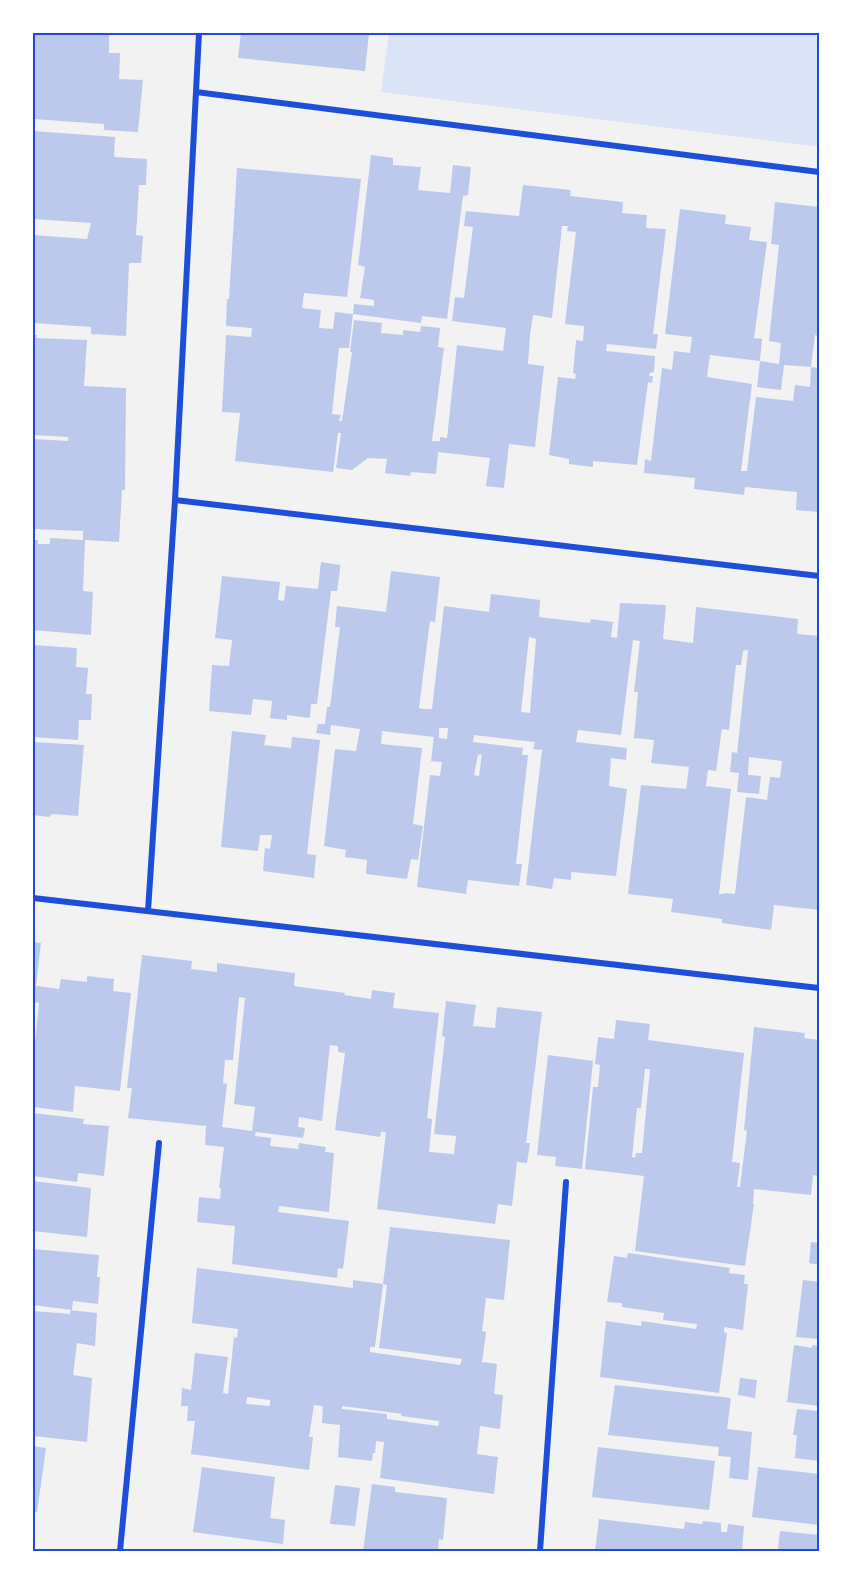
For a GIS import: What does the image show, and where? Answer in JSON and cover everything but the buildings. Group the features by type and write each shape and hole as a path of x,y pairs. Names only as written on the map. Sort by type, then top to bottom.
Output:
{"street":[{"path":"148,911 175,500 199,33"},
{"path":"196,92 819,172"},
{"path":"175,500 819,576"},
{"path":"33,898 819,988"},
{"path":"120,1551 159,1143"},
{"path":"540,1551 566,1182"}],"shaded area":[{"path":"389,33 819,33 819,147 381,92"}]}
